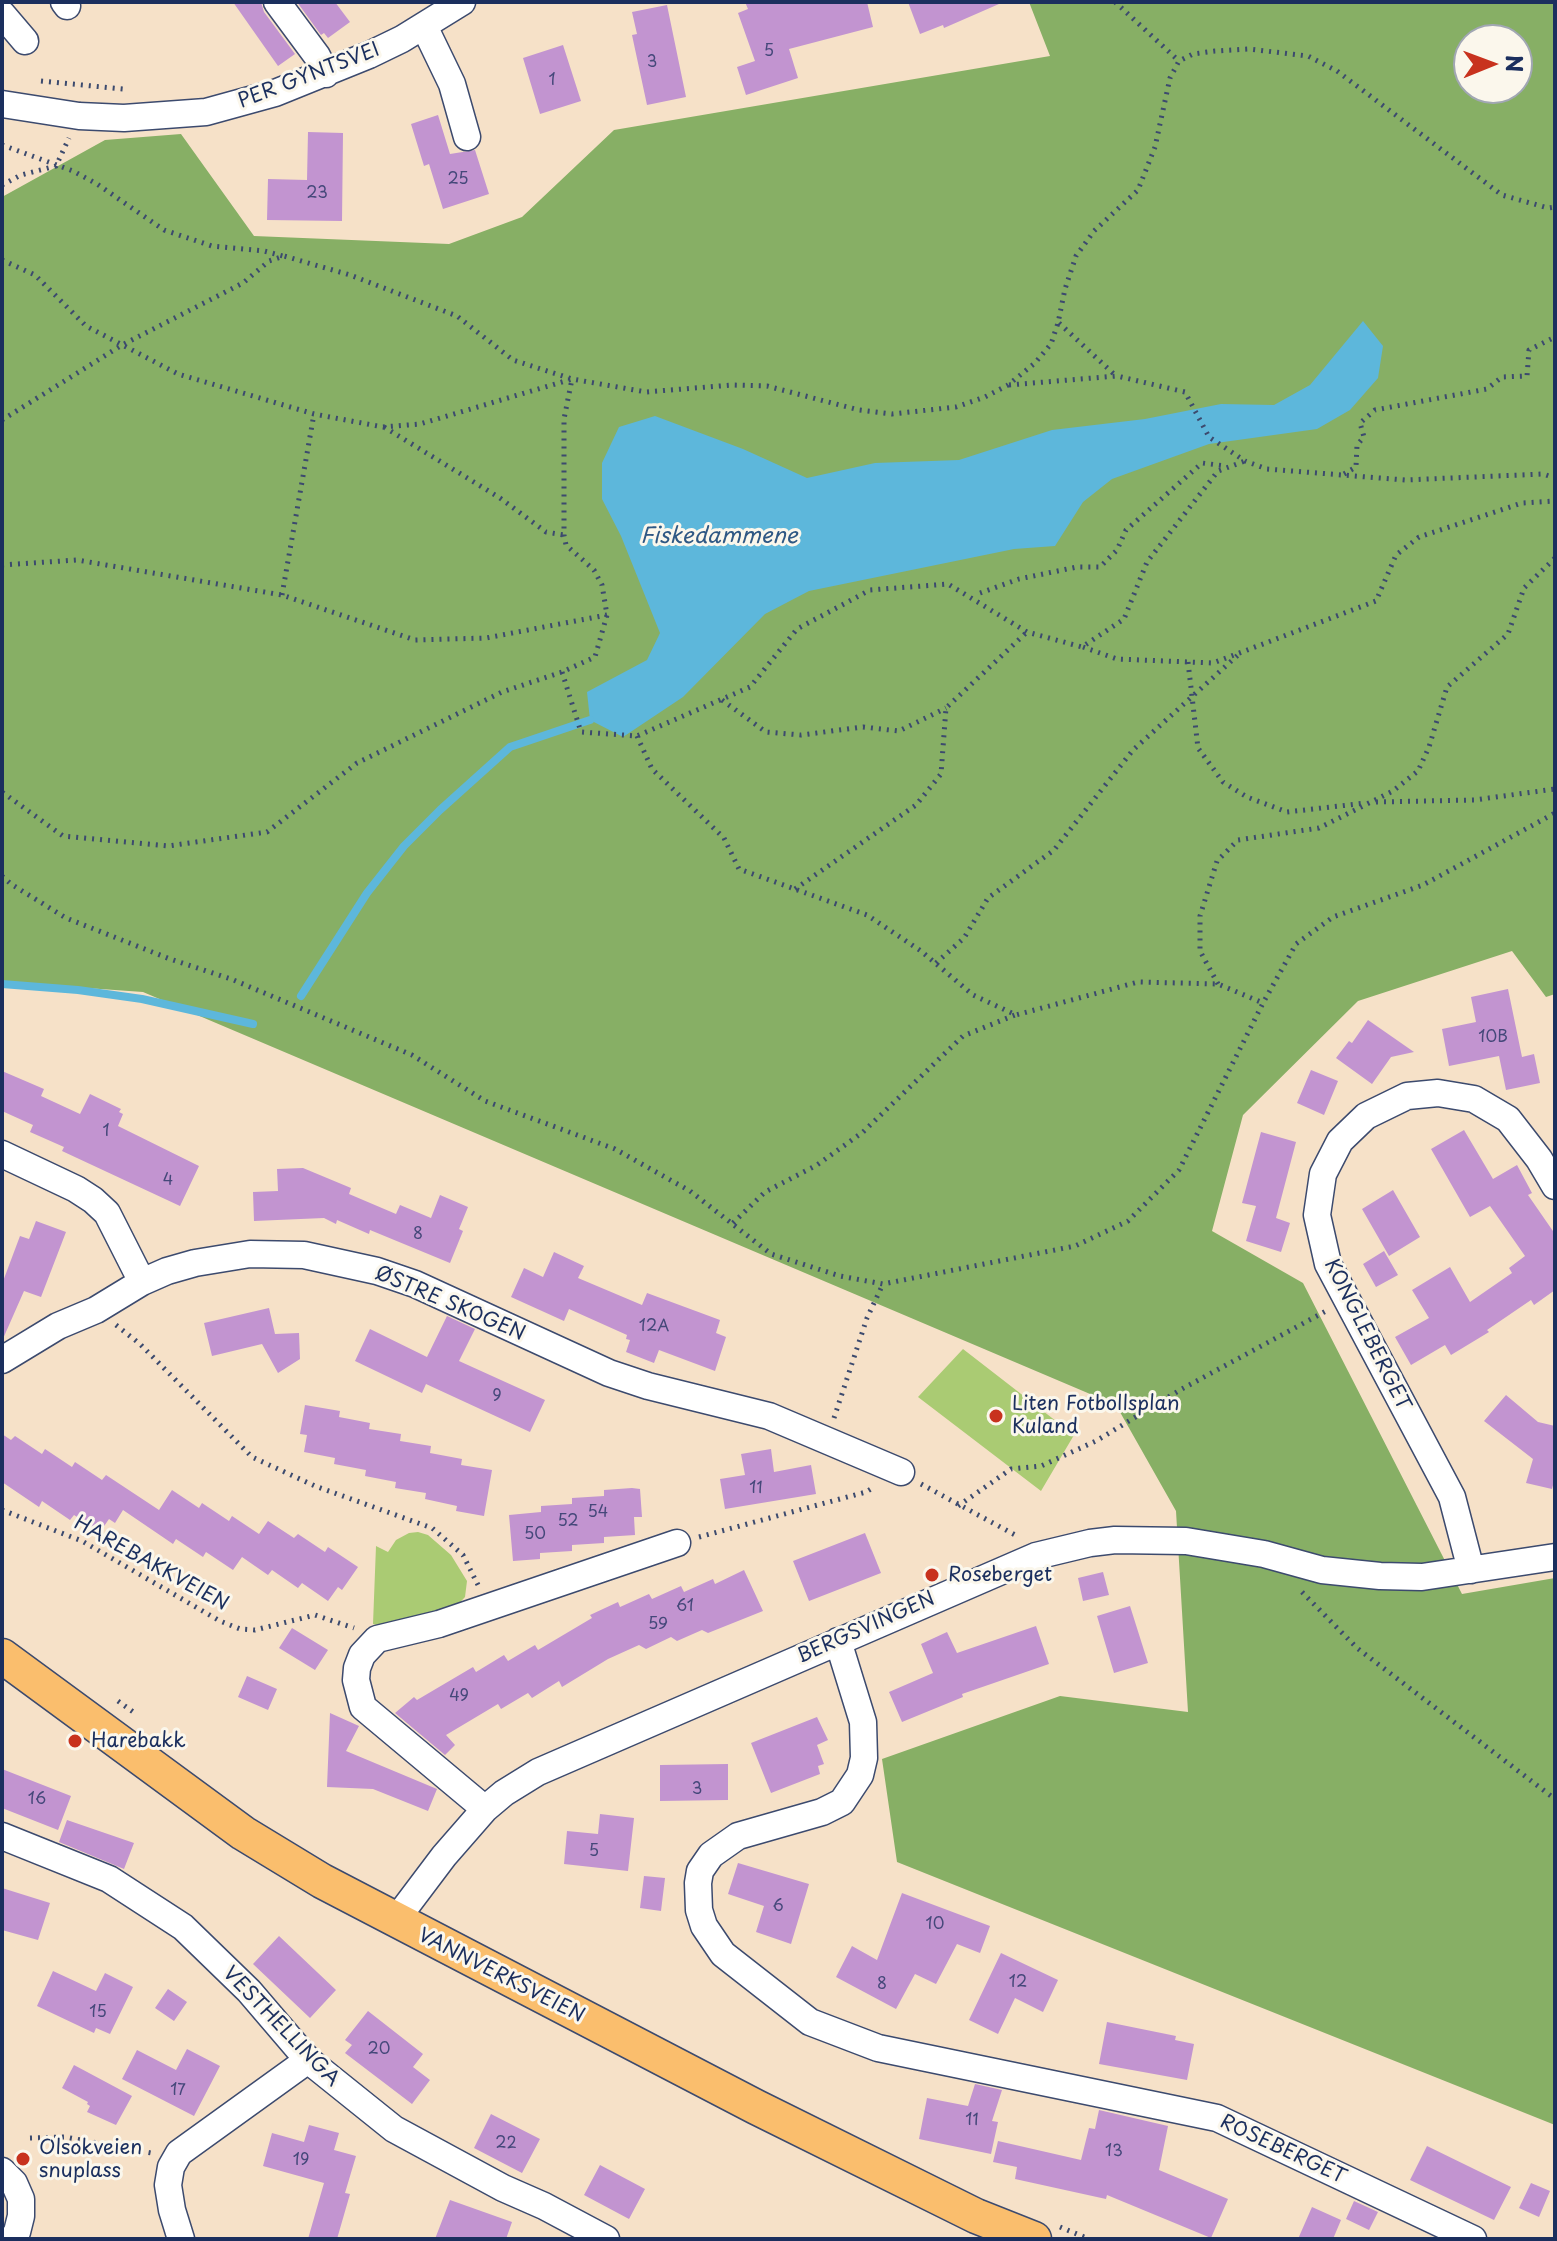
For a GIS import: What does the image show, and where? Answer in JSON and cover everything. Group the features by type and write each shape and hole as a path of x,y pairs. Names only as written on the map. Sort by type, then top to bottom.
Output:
{"main road":[{"name":"VANNVERKSVEIEN","path":"2,1656 243,1833 395,1921 976,2216 1034,2239"}],"street":[{"path":"277,2 317,56 326,74"},
{"name":"PER GYNTSVEI","path":"2,104 79,116 168,117 239,105 369,55 462,2"},
{"path":"2,14 25,41"},
{"path":"424,26 452,84 467,137"},
{"name":"KONGLEBERGET","path":"1471,1570 1452,1497 1328,1264 1317,1215 1323,1174 1340,1141 1366,1116 1407,1096 1422,1093 1459,1095 1487,1105 1508,1119 1547,1154 1555,1186"},
{"path":"2,1154 93,1200 107,1213 142,1282"},
{"name":"ØSTRE SKOGEN","path":"2,1360 58,1326 96,1310 142,1282 195,1263 250,1254 304,1255 377,1271 415,1284 609,1373 661,1390 769,1416 901,1472"},
{"name":"BERGSVINGEN","path":"395,1921 444,1856 485,1809 538,1772 1036,1556 1090,1543 1143,1539 1186,1541 1264,1554 1322,1570 1422,1577 1555,1557"},
{"path":"485,1809 363,1707 356,1680 362,1655 377,1639 413,1632 677,1543"},
{"name":"ROSEBERGET","path":"838,1641 863,1722 864,1758 860,1775 842,1802 801,1819 738,1836 711,1855 700,1871 699,1910 704,1926 723,1954 810,2022 878,2048 1217,2118 1473,2239"},
{"name":"VESTHELLINGA","path":"2,1836 109,1879 183,1927 249,1991 308,2060 394,2129 606,2239"},
{"path":"181,2239 168,2185 171,2167 179,2153 308,2060"},
{"path":"2,2171 14,2183 21,2199 21,2216 12,2239"}],"path":[{"path":"1115,2 1179,61"},
{"path":"2,145 97,184 164,230 212,246 264,251 350,275 457,316 513,360 572,379 646,392 732,385 767,386 859,410 892,414 956,407 985,397 1008,385 1035,363 1051,344 1076,256 1094,231 1138,190 1155,147 1170,78 1179,61 1193,54 1249,49 1308,56 1337,71 1502,195 1548,208 1555,207"},
{"path":"30,80 130,89"},
{"path":"2,185 21,175 56,166"},
{"path":"2,420 122,345 243,283 269,261 284,256"},
{"path":"2,260 35,275 86,326 178,374 314,414 383,427 420,424 572,379"},
{"path":"1058,323 1117,376"},
{"path":"1341,475 1356,467 1357,445 1364,437 1360,423 1375,410 1487,389 1502,377 1527,376 1529,350 1555,337"},
{"path":"1008,385 1117,376 1185,392 1209,437 1245,461 1267,469 1405,480 1543,474 1555,478"},
{"path":"2,792 63,836 168,846 267,832 357,763 502,692 562,672 595,657 607,615 602,585 594,570 566,545 564,535 564,419 572,379"},
{"path":"282,595 314,414"},
{"path":"383,427 500,498 546,532 564,535"},
{"path":"1082,647 1124,619 1147,562 1218,471 1245,461"},
{"path":"980,593 1019,579 1077,567 1100,567 1117,550 1126,530 1202,463 1229,467"},
{"path":"562,672 581,732 637,736 750,687 797,629 870,590 948,584 1027,632 1117,659 1213,663 1376,601 1396,555 1419,537 1522,503 1555,501"},
{"path":"1218,984 1200,951 1200,916 1217,861 1238,840 1319,828 1393,791 1418,771 1429,747 1447,687 1508,634 1524,588 1555,558"},
{"path":"2,565 77,560 282,595 415,640 486,638 607,615"},
{"path":"721,699 766,732 801,735 863,727 899,731 946,708 1027,632"},
{"path":"936,963 964,938 988,898 1054,850 1133,750 1241,653"},
{"path":"1188,662 1198,748 1223,782 1247,797 1287,812 1371,802 1474,800 1555,789"},
{"path":"794,890 916,805 941,774 946,708"},
{"path":"637,736 652,769 724,838 739,869 867,915 936,963 973,995 1016,1015"},
{"path":"2,876 66,918 231,979 412,1055 485,1101 615,1149 690,1191 771,1254 840,1276 883,1284 1075,1246 1128,1221 1179,1170 1296,944 1333,917 1423,885 1555,813"},
{"path":"733,1223 765,1192 817,1165 863,1132 963,1036 1016,1015 1138,982 1218,984 1263,1003"},
{"path":"827,1440 867,1318 883,1284"},
{"path":"958,1506 1011,1469 1041,1466 1096,1441 1180,1390 1346,1300"},
{"path":"96,1310 140,1344 252,1457 315,1486 432,1528 445,1537 463,1555 488,1606"},
{"path":"677,1543 866,1492 901,1472 958,1506 1029,1542"},
{"name":"HAREBAKKVEIEN","path":"2,1510 82,1541 220,1621 240,1629 255,1630 315,1615 351,1626 377,1639"},
{"path":"1264,1554 1357,1648 1555,1799"},
{"path":"30,2138 65,2137 155,2154 171,2167"}],"green space":[{"path":"1029,2 1555,2 1555,994 1546,997 1512,951 1358,1001 1243,1115 1212,1231 1303,1283 1462,1594 1555,1578 1555,2125 897,1862 882,1759 1060,1696 1188,1712 1176,1511 1116,1405 143,992 2,982 2,197 105,140 181,134 254,236 449,244 522,217 614,130 1050,56"},
{"name":"Liten Fotbollsplan Kuland","path":"963,1349 1074,1435 1041,1491 918,1397"},
{"path":"418,1532 428,1535 451,1555 467,1581 465,1597 452,1611 392,1629 373,1624 376,1546 388,1552 396,1540"}],"water":[{"name":"Fiskedammene","path":"1363,321 1383,346 1378,378 1350,410 1317,429 1209,444 1112,479 1083,502 1055,546 1014,549 809,591 765,614 683,697 623,737 590,720 587,692 647,660 660,633 621,536 602,499 602,463 619,427 655,416 743,449 807,478 875,463 959,460 1052,430 1145,419 1221,404 1274,405 1310,385"}],"building":[{"path":"233,2 261,2 264,12 295,54 278,66"},
{"path":"297,2 335,2 350,22 328,38 324,33 321,35"},
{"path":"745,2 867,2 873,27 789,49 798,78 746,95 737,67 755,61 738,13 748,9"},
{"path":"908,2 999,4 944,28 943,25 920,34"},
{"path":"667,5 686,97 647,105 632,35 637,34 632,12"},
{"path":"563,45 581,101 540,114 523,58"},
{"path":"438,115 450,154 475,150 489,194 443,209 429,164 424,166 411,124"},
{"path":"308,132 343,133 342,221 267,220 268,179 307,180"},
{"path":"1508,989 1522,1057 1534,1054 1540,1083 1506,1090 1499,1056 1449,1066 1442,1029 1476,1022 1471,997"},
{"path":"1368,1020 1414,1052 1391,1057 1372,1084 1336,1058 1349,1041 1352,1043"},
{"path":"1311,1070 1338,1081 1324,1115 1297,1103"},
{"path":"2,1071 44,1089 41,1096 80,1114 90,1094 121,1109 119,1112 123,1114 118,1126 199,1166 180,1206 62,1151 64,1147 30,1132 33,1125 2,1111"},
{"path":"1464,1130 1493,1179 1517,1165 1532,1193 1528,1195 1555,1234 1555,1290 1534,1305 1531,1300 1487,1330 1489,1332 1451,1355 1445,1345 1411,1365 1395,1337 1429,1318 1412,1290 1450,1267 1470,1302 1512,1273 1509,1268 1525,1256 1490,1206 1470,1217 1431,1149"},
{"path":"1261,1132 1296,1142 1276,1218 1290,1223 1281,1252 1246,1241 1256,1206 1242,1203"},
{"path":"303,1168 351,1188 349,1194 396,1214 400,1205 431,1218 440,1195 468,1207 459,1229 463,1231 450,1263 337,1220 336,1224 324,1218 254,1221 253,1192 278,1191 277,1169"},
{"path":"1393,1190 1420,1237 1389,1256 1362,1209"},
{"path":"36,1221 66,1232 41,1297 24,1291 2,1341 2,1284 20,1236 29,1239"},
{"path":"1384,1251 1398,1275 1376,1287 1363,1264"},
{"path":"554,1252 584,1266 578,1278 642,1305 647,1293 720,1320 716,1333 726,1337 715,1371 659,1350 654,1363 626,1352 630,1340 626,1339 627,1335 569,1309 564,1321 511,1297 524,1268 543,1277"},
{"path":"269,1308 275,1334 299,1333 300,1359 278,1373 262,1344 212,1356 204,1323"},
{"path":"447,1316 475,1329 459,1361 545,1400 530,1432 426,1384 422,1393 355,1361 370,1329 427,1357"},
{"path":"1506,1395 1538,1422 1555,1426 1555,1477 1552,1489 1526,1483 1533,1459 1484,1421"},
{"path":"305,1405 340,1411 339,1417 370,1423 369,1429 401,1434 400,1441 431,1446 430,1453 462,1459 461,1465 492,1470 484,1516 456,1511 457,1506 425,1499 426,1493 395,1488 396,1482 365,1476 366,1470 334,1464 335,1458 304,1452 307,1435 300,1434"},
{"path":"2,1434 11,1440 15,1436 42,1454 45,1449 72,1467 75,1462 102,1480 106,1475 159,1510 172,1490 199,1508 202,1503 229,1521 232,1516 259,1534 268,1521 294,1538 298,1534 325,1552 328,1547 358,1567 342,1590 338,1587 328,1601 302,1583 298,1588 272,1570 268,1575 242,1557 233,1570 206,1552 203,1557 176,1539 173,1544 123,1510 115,1523 109,1519 100,1532 74,1515 70,1520 42,1501 39,1507 2,1482"},
{"path":"771,1449 774,1472 811,1465 816,1494 725,1509 720,1479 745,1475 741,1454"},
{"path":"640,1489 642,1517 634,1517 635,1535 604,1537 604,1543 572,1545 572,1551 540,1553 540,1559 513,1561 509,1515 541,1512 541,1506 572,1504 572,1498 604,1496 604,1490"},
{"path":"865,1533 881,1573 809,1601 793,1561"},
{"path":"744,1570 763,1611 708,1633 702,1630 677,1641 671,1637 646,1649 639,1645 608,1659 562,1687 559,1681 532,1698 528,1693 501,1709 498,1704 446,1735 455,1745 445,1755 395,1713 414,1697 417,1700 473,1667 476,1672 504,1655 508,1661 535,1645 538,1650 592,1618 590,1615 618,1602 620,1607 649,1594 652,1599 681,1586 684,1592 713,1579 715,1584"},
{"path":"1103,1572 1109,1595 1083,1601 1078,1578"},
{"path":"1130,1606 1148,1663 1114,1673 1097,1616"},
{"path":"1036,1626 1049,1664 962,1694 963,1697 902,1722 889,1692 933,1673 921,1644 947,1632 957,1653"},
{"path":"292,1628 328,1650 315,1670 279,1648"},
{"path":"247,1676 277,1689 268,1710 238,1697"},
{"path":"330,1713 359,1726 346,1751 437,1789 428,1811 373,1789 327,1787"},
{"path":"817,1717 828,1740 817,1745 824,1764 818,1766 820,1774 771,1793 751,1743"},
{"path":"728,1764 728,1800 660,1801 660,1765"},
{"path":"2,1769 71,1796 58,1830 2,1808"},
{"path":"600,1814 634,1818 628,1871 564,1864 567,1831 598,1834"},
{"path":"67,1820 134,1843 124,1869 59,1842"},
{"path":"738,1863 809,1884 791,1944 756,1932 764,1906 728,1894"},
{"path":"644,1876 665,1878 661,1911 640,1908"},
{"path":"2,1888 50,1903 38,1940 2,1930"},
{"path":"902,1893 990,1926 980,1953 957,1944 936,1984 915,1974 896,2009 836,1977 852,1946 877,1960"},
{"path":"279,1936 336,1990 310,2018 253,1964"},
{"path":"1001,1953 1058,1980 1043,2012 1015,1998 998,2034 969,2020"},
{"path":"53,1971 96,1991 105,1973 133,1987 110,2034 96,2028 94,2033 37,2006"},
{"path":"168,1989 187,2002 174,2021 155,2008"},
{"path":"368,2011 423,2054 413,2067 430,2080 412,2104 345,2053 352,2045 345,2040"},
{"path":"1107,2022 1176,2036 1175,2040 1194,2044 1187,2080 1099,2064"},
{"path":"187,2049 220,2066 194,2116 122,2079 137,2050 176,2070"},
{"path":"74,2065 132,2096 116,2125 87,2112 88,2102 62,2088"},
{"path":"975,2084 1002,2090 992,2121 998,2122 991,2154 919,2139 927,2098 968,2106"},
{"path":"1099,2110 1168,2126 1159,2170 1228,2199 1211,2238 1107,2195 1106,2199 1015,2179 1017,2167 993,2162 998,2141 1081,2160 1089,2128 1095,2129"},
{"path":"491,2114 540,2139 522,2173 474,2148"},
{"path":"309,2125 339,2133 334,2150 356,2156 345,2193 350,2194 337,2239 308,2239 324,2183 263,2166 272,2133 304,2142"},
{"path":"1427,2146 1511,2187 1494,2220 1410,2180"},
{"path":"600,2165 645,2189 629,2219 584,2195"},
{"path":"1531,2183 1550,2191 1539,2217 1519,2208"},
{"path":"450,2200 512,2222 506,2239 435,2239"},
{"path":"1354,2201 1378,2212 1369,2230 1346,2219"},
{"path":"1312,2207 1341,2220 1333,2239 1298,2239"}],"waterway":[{"path":"301,996 367,893 404,846 440,810 510,747 590,720"},
{"path":"2,984 142,999 253,1024"}],"place":[{"name":"Liten Fotbollsplan Kuland","path":"996,1416"},
{"name":"Roseberget","path":"932,1575"},
{"name":"Harebakk","path":"75,1741"},
{"name":"Olsokveien snuplass","path":"23,2159"}]}
